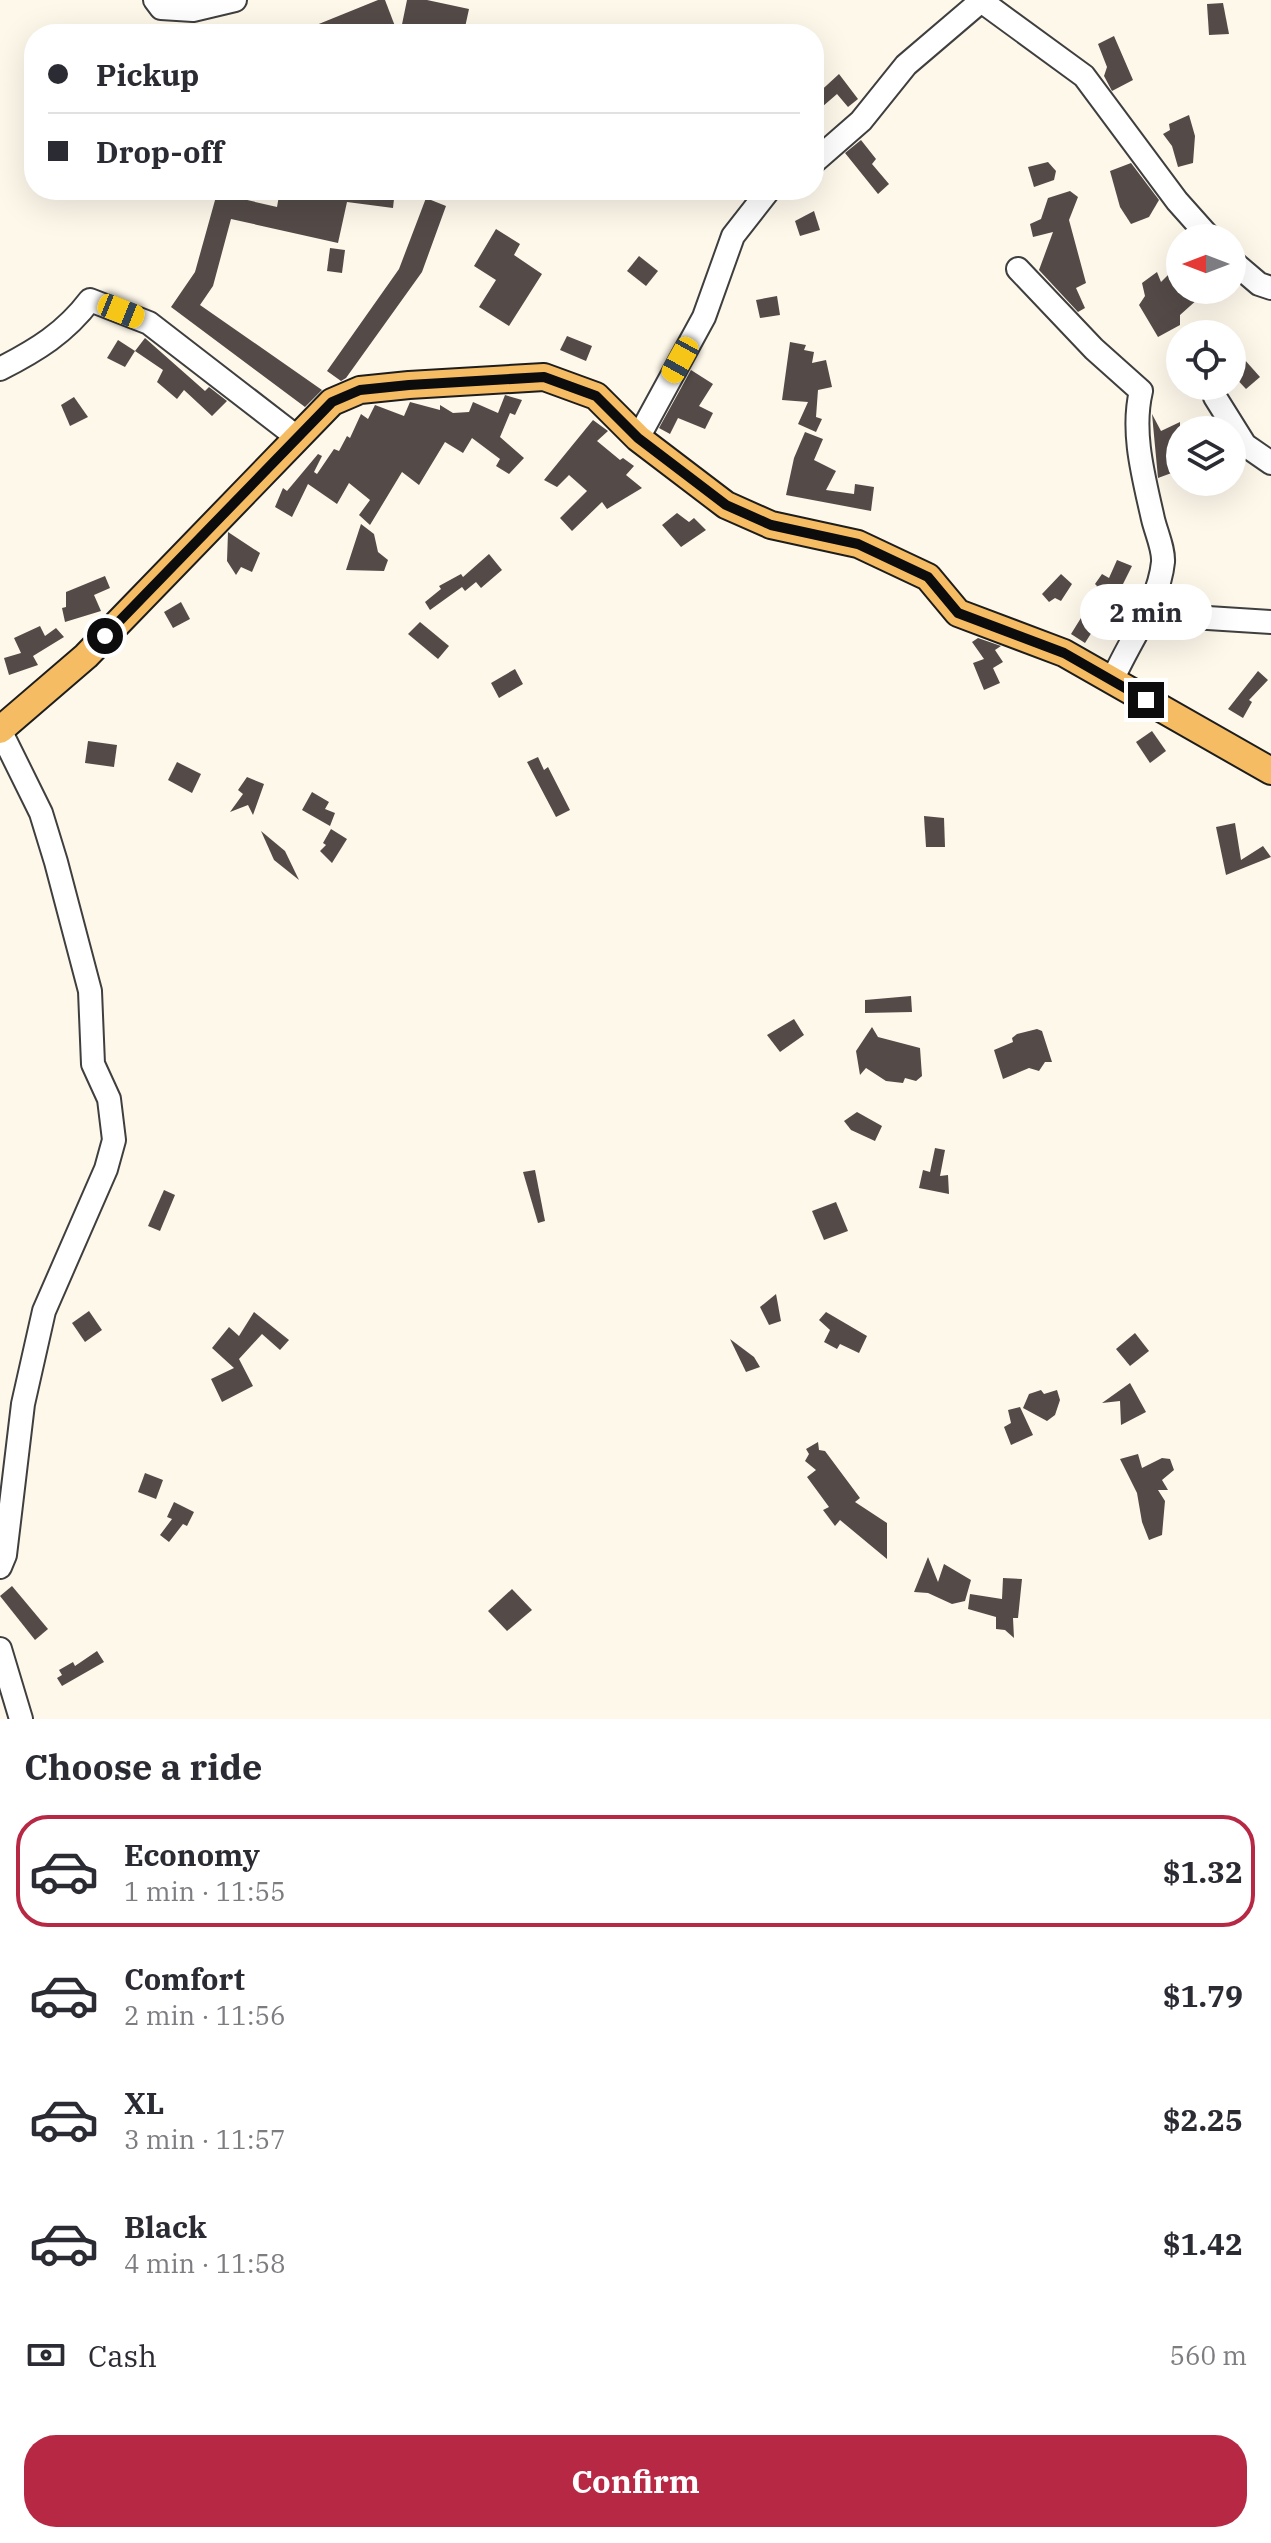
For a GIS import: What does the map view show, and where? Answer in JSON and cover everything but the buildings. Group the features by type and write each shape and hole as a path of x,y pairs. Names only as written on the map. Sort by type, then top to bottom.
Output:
{"main road":[{"path":"0,730 86,656 332,402 360,390 544,377 596,396 638,438 726,505 771,525 858,544 928,577 958,613 1064,653 1271,771"}],"street":[{"path":"155,0 161,8 193,10 235,0"},
{"path":"824,153 861,121 906,65 980,0 1084,76 1198,224"},
{"path":"638,438 704,317 733,236 761,200"},
{"path":"1018,269 1094,349 1141,391 1136,409 1139,445 1163,560 1151,606 1127,644 1112,681"},
{"path":"1246,273 1259,284 1271,288"},
{"path":"0,369 43,347 70,326 90,300 149,323 298,438"},
{"path":"1217,400 1245,445 1271,463"},
{"path":"1151,606 1192,617 1271,622"},
{"path":"0,730 41,813 56,862 90,991 93,1064 109,1099 114,1140 106,1169 44,1311 23,1404 5,1555 0,1567"},
{"path":"0,1649 21,1719"}],"route":[{"path":"105,636 332,402 360,390 544,377 596,396 638,438 726,505 771,525 858,544 928,577 958,613 1064,653 1146,700"}]}
